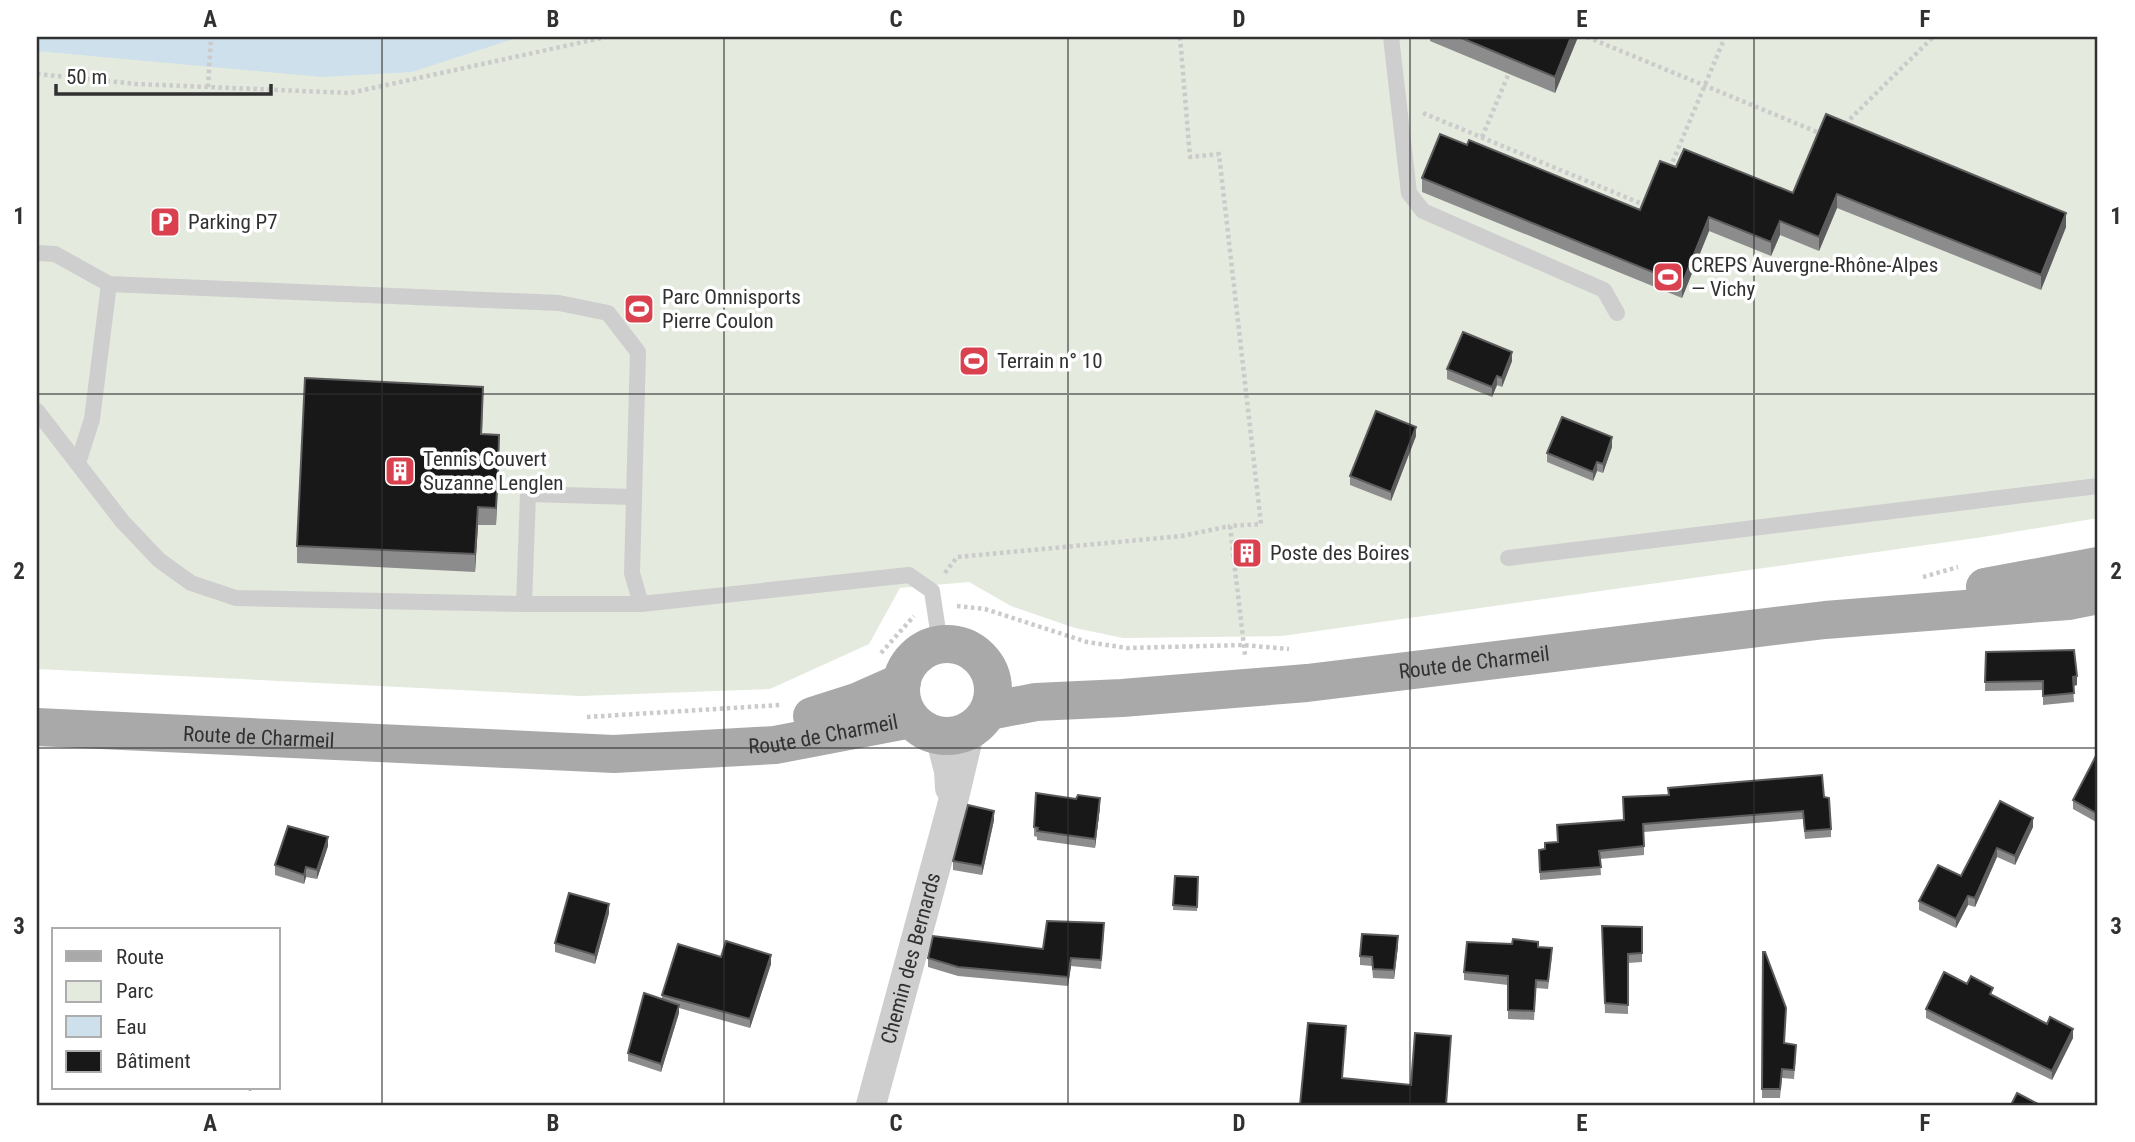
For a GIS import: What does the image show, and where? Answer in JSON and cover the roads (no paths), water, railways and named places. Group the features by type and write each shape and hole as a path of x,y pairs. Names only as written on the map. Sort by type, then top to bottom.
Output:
{"main road":[{"name":"Route de Charmeil","path":"1825,620 2098,566"},
{"name":"Route de Charmeil","path":"37,727 481,750 614,754 775,745 952,724 1036,702 1122,698 1307,682 1825,620 2068,601 2098,596"},
{"name":"Route de Charmeil","path":"938,627 960,645 975,652 986,664 1035,680 1122,698"},
{"path":"938,627 924,649 909,663 890,670 902,700 952,724 994,688 986,664"},
{"name":"Route de Charmeil","path":"481,750 769,725 819,715 859,701 890,670"}],"street":[{"name":"Chemin des Bernards","path":"871,1105 951,810 949,771 952,724"}],"lane":[{"path":"1391,37 1409,193 1423,211 1604,290 1617,313"},
{"path":"37,253 55,254 109,284 559,303 608,313 638,352 632,573 641,604"},
{"path":"78,463 92,419 109,284"},
{"path":"37,411 122,521 159,560 191,583 236,598 641,604 909,575 932,591 938,627"},
{"path":"1508,558 2098,486"},
{"path":"524,604 528,494 633,497"}],"water":[{"path":"37,37 519,37 412,72 323,77 37,51"}],"place":[{"name":"Parking P7","path":"165,222"},
{"name":"CREPS Auvergne-Rhône-Alpes — Vichy","path":"1668,277"},
{"name":"Parc Omnisports Pierre Coulon","path":"639,309"},
{"name":"Terrain n° 10","path":"974,361"},
{"name":"Tennis Couvert Suzanne Lenglen","path":"400,471"},
{"name":"Poste des Boires","path":"1247,553"}]}
